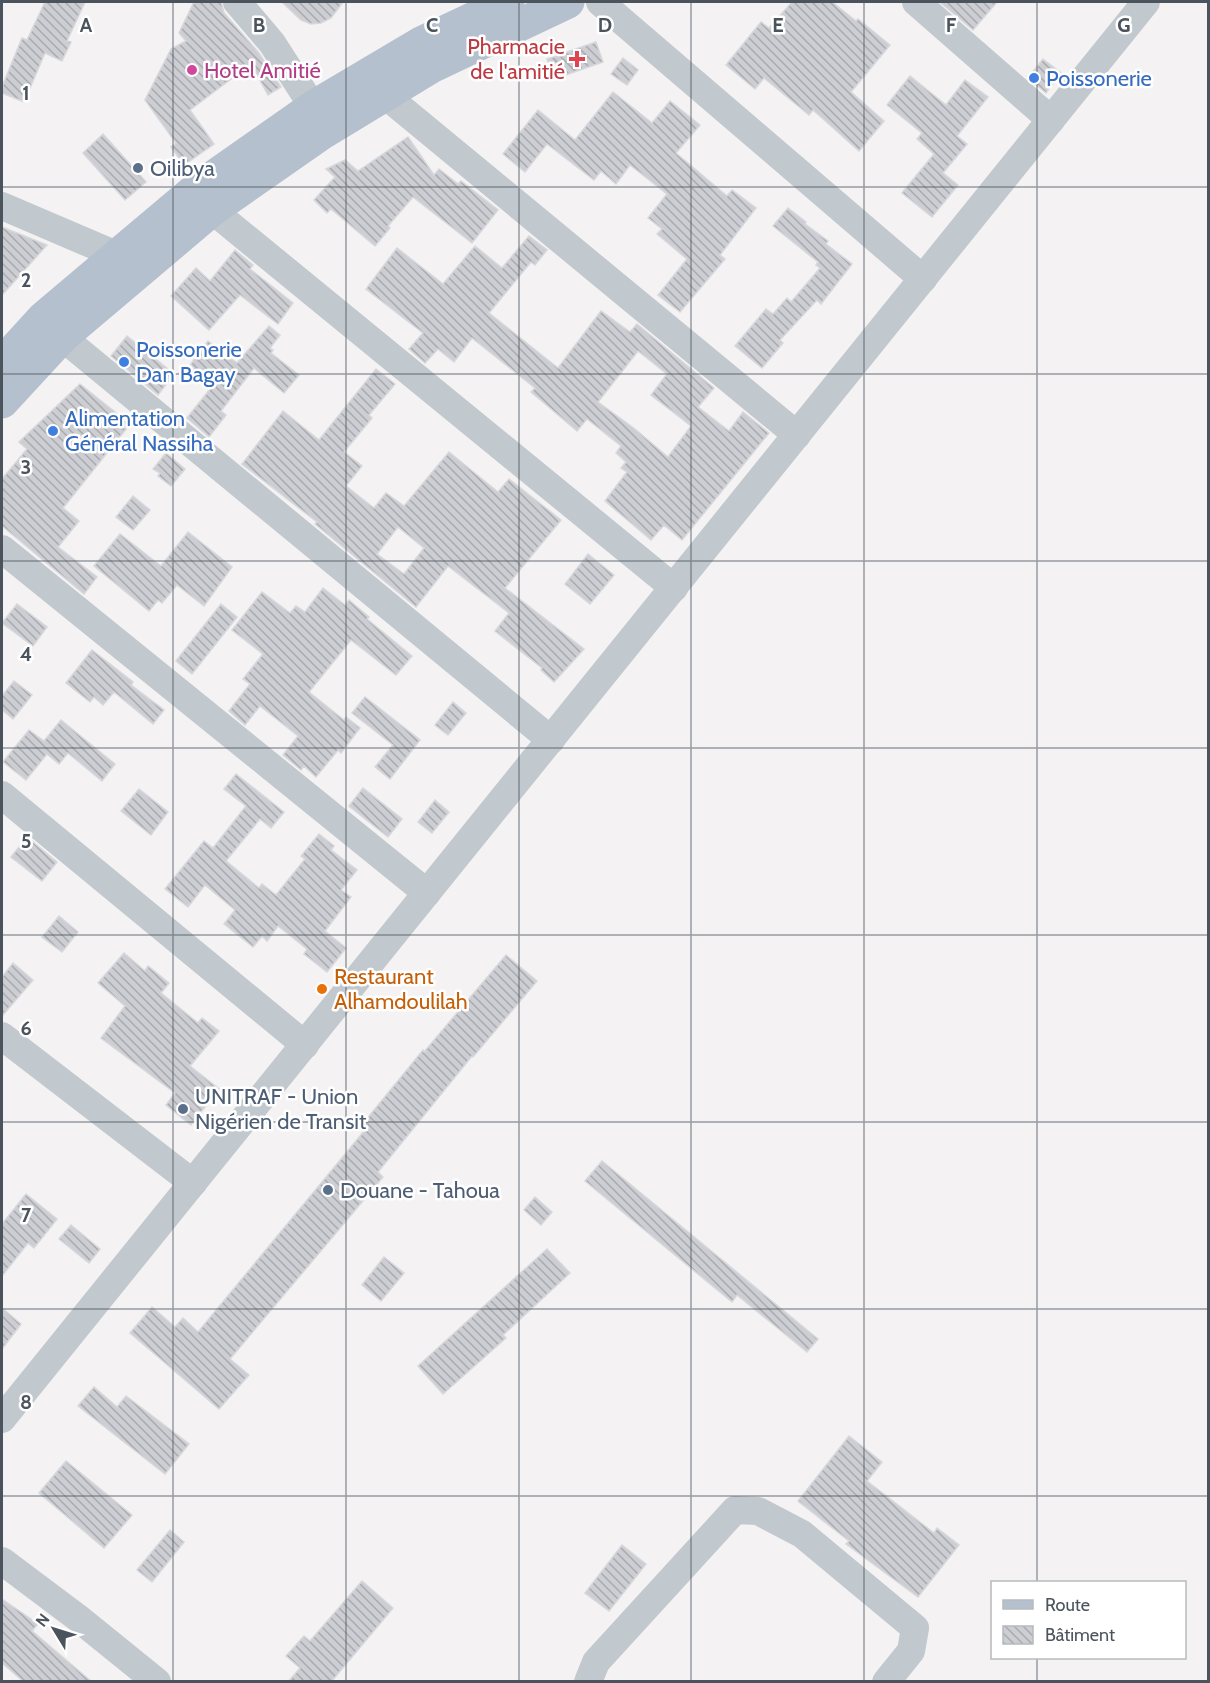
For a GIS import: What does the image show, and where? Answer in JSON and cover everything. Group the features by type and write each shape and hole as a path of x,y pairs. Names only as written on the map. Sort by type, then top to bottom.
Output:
{"main road":[{"path":"2,363 43,318 196,189 313,107 421,43 508,2"},
{"path":"2,402 62,337 212,210 321,134 433,66 568,2"}],"street":[{"path":"237,2 272,43 313,107"},
{"path":"600,2 923,279"},
{"path":"916,2 1052,120"},
{"path":"2,1419 1146,2"},
{"path":"386,95 797,435"},
{"path":"2,206 119,256"},
{"path":"212,210 674,588"},
{"path":"62,337 551,740"},
{"path":"2,549 427,893"},
{"path":"2,795 304,1044"},
{"path":"2,1036 193,1183"},
{"path":"588,1682 596,1662 735,1509 758,1511 802,1534 915,1628 911,1651 886,1682"},
{"path":"2,1561 78,1618 157,1682"}],"building":[{"path":"45,2 85,2 67,41 71,42 62,61 45,53 24,102 2,93 2,87 22,38 27,40"},
{"path":"194,2 221,2 224,13 259,53 281,87 268,95 251,64 190,110 214,144 184,165 171,147 176,143 145,100 171,49 186,41 179,33"},
{"path":"282,2 343,2 331,18 321,23 311,24 301,20"},
{"path":"792,2 832,2 856,21 858,19 890,45 851,92 884,121 859,151 813,110 809,115 764,78 755,89 726,65 761,22 769,28"},
{"path":"940,2 997,2 973,30"},
{"path":"596,42 603,62 554,79 547,59"},
{"path":"623,58 638,70 627,85 611,74"},
{"path":"1043,59 1061,73 1046,93 1028,78"},
{"path":"910,76 946,105 965,80 988,97 957,136 967,144 943,173 958,185 932,217 902,193 934,154 917,139 922,133 887,105"},
{"path":"613,92 652,123 670,101 700,125 676,153 727,196 732,190 756,208 720,255 725,259 680,312 658,295 687,259 657,234 662,229 648,218 667,194 630,165 616,184 601,171 594,180 547,144 525,172 503,154 538,110 575,140"},
{"path":"103,134 146,182 125,200 83,153"},
{"path":"408,137 434,175 439,169 458,184 461,181 498,210 472,243 413,197 388,226 390,228 375,246 331,209 327,213 314,200 335,177 326,169 345,160 358,171"},
{"path":"788,208 828,241 826,244 852,264 821,304 817,300 780,340 783,343 762,368 735,346 766,309 773,314 787,298 791,302 820,268 816,265 818,262 773,226"},
{"path":"2,227 47,245 2,295"},
{"path":"529,236 547,250 535,265 531,262 489,313 558,368 601,311 630,332 637,324 714,388 698,407 729,431 743,412 769,433 682,540 664,525 651,540 605,501 627,472 621,468 626,462 616,453 621,446 587,419 577,431 531,392 535,388 472,338 454,362 438,349 425,363 409,349 423,333 366,289 397,248 443,284 475,246 502,268","holes":["638,351 667,374 651,395 691,426 668,457 598,402"]},
{"path":"235,250 253,265 250,269 293,303 278,324 240,295 209,330 171,296 196,268 210,281"},
{"path":"269,326 280,335 270,348 273,350 271,353 299,375 284,393 254,368 221,411 226,415 209,437 187,418 214,384 190,365 208,341 237,363"},
{"path":"127,336 174,374 158,395 111,356"},
{"path":"376,369 395,384 369,415 372,418 344,452 362,466 346,486 374,508 386,493 404,506 449,452 498,492 509,479 561,520 505,588 584,649 554,682 541,670 542,668 495,631 509,613 448,566 416,607 315,524 317,522 242,464 283,411 319,440","holes":["398,527 424,548 404,574 377,554"]},
{"path":"80,384 130,424 63,508 79,521 58,547 97,577 84,594 2,526 2,479 27,449 19,442"},
{"path":"166,453 185,469 171,486 158,476 160,473 153,469"},
{"path":"133,496 150,510 133,530 116,517"},
{"path":"188,532 232,567 204,606 177,585 162,603 158,600 149,611 94,566 120,534 161,566"},
{"path":"588,554 614,575 590,604 565,584"},
{"path":"323,588 345,605 349,600 369,617 367,619 412,656 396,675 351,640 309,692 344,720 346,717 360,728 341,753 338,750 316,777 304,766 301,770 283,755 298,736 260,706 245,725 229,711 250,684 243,679 263,654 232,630 262,592 290,613 296,606 305,612"},
{"path":"17,604 47,627 33,646 2,623"},
{"path":"221,604 237,617 192,674 176,661"},
{"path":"92,650 133,682 131,685 164,710 153,724 114,692 103,705 94,697 90,702 66,683"},
{"path":"14,681 32,695 13,719 2,710 2,696"},
{"path":"365,697 420,740 390,779 375,767 393,745 352,713"},
{"path":"453,702 466,713 448,735 435,725"},
{"path":"61,720 115,764 102,781 68,753 59,764 47,754 26,780 3,762 29,730 44,741"},
{"path":"236,774 284,812 271,828 260,819 226,861 259,888 262,884 276,895 305,859 301,856 319,834 334,846 331,850 357,870 341,890 351,897 325,931 346,948 327,972 304,954 307,949 278,926 267,941 262,936 253,947 224,924 235,910 205,885 188,907 165,889 204,841 213,848 246,806 224,789"},
{"path":"363,788 402,819 388,837 349,806"},
{"path":"139,789 168,812 151,835 121,811"},
{"path":"435,800 449,812 432,833 418,822"},
{"path":"27,837 57,862 42,881 11,857"},
{"path":"59,916 78,932 62,952 42,937"},
{"path":"124,953 145,971 148,966 169,983 161,993 198,1023 202,1018 219,1031 190,1066 219,1089 191,1125 166,1105 175,1093 101,1038 125,1006 98,983"},
{"path":"506,955 537,981 472,1056 378,1172 383,1177 230,1359 249,1375 219,1409 130,1333 152,1307 175,1327 183,1318 198,1332 365,1130 361,1126 423,1050 424,1052"},
{"path":"13,963 33,980 2,1016 2,977"},
{"path":"602,1161 818,1339 807,1352 737,1295 732,1302 585,1181"},
{"path":"26,1194 57,1219 34,1248 28,1243 2,1276 2,1224"},
{"path":"535,1197 552,1212 541,1225 524,1210"},
{"path":"71,1225 100,1249 89,1263 59,1239"},
{"path":"547,1249 570,1273 503,1335 506,1338 443,1394 418,1366"},
{"path":"384,1257 404,1273 381,1301 362,1285"},
{"path":"2,1308 21,1324 2,1349"},
{"path":"94,1387 117,1407 126,1396 189,1444 165,1474 78,1406"},
{"path":"849,1436 882,1462 867,1481 934,1533 937,1528 959,1545 918,1597 846,1544 849,1541 798,1501"},
{"path":"66,1461 132,1515 104,1548 39,1493"},
{"path":"170,1530 184,1542 152,1582 137,1570"},
{"path":"622,1545 646,1564 609,1611 585,1593"},
{"path":"362,1581 393,1608 331,1682 288,1682 300,1668 286,1656 304,1636 310,1641"},
{"path":"2,1599 38,1624 32,1631 92,1682 24,1682 2,1663"}],"place":[{"name":"Pharmacie de l'amitié","path":"577,59"},
{"name":"Hotel Amitié","path":"192,70"},
{"name":"Poissonerie","path":"1034,78"},
{"name":"Oilibya","path":"138,168"},
{"name":"Poissonerie Dan Bagay","path":"124,362"},
{"name":"Alimentation Général Nassiha","path":"53,431"},
{"name":"Restaurant Alhamdoulilah","path":"322,989"},
{"name":"UNITRAF - Union Nigérien de Transit","path":"183,1109"},
{"name":"Douane - Tahoua","path":"328,1190"}]}
